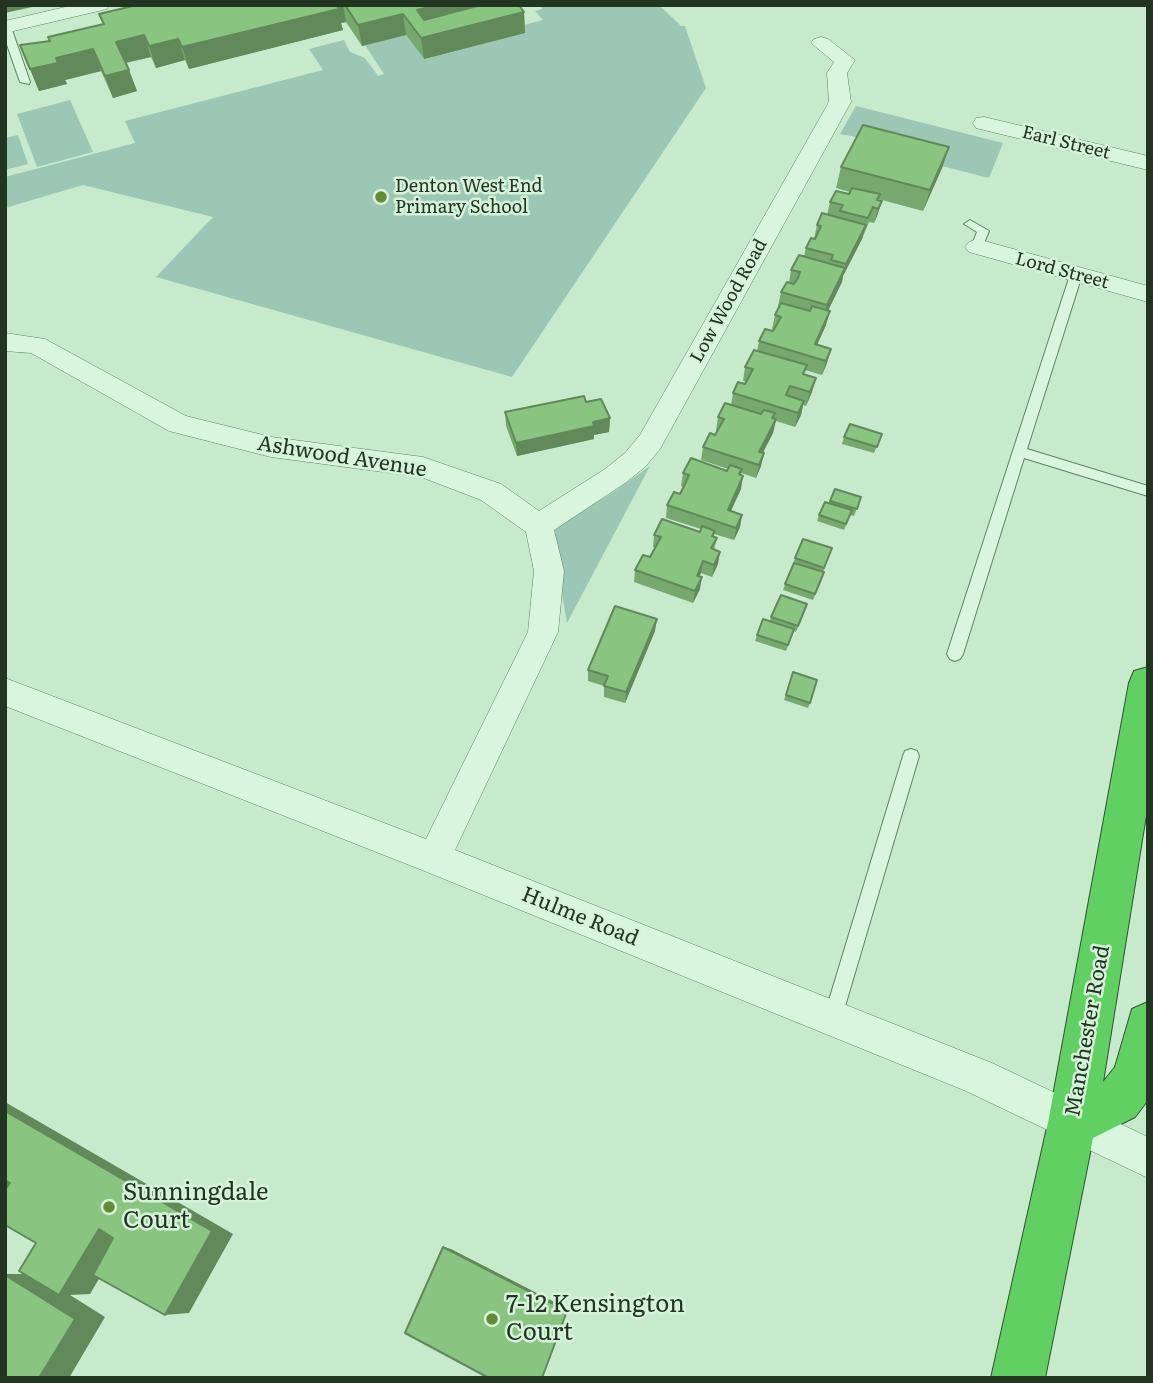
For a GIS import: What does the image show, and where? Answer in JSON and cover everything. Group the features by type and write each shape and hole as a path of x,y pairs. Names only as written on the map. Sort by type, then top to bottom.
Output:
{"highway":[{"name":"Manchester Road","path":"1018,1378 1072,1123 1148,683"},
{"path":"1072,1123 1118,1100 1126,1090 1133,1080 1148,1025"}],"street":[{"path":"6,27 100,5"},
{"name":"Low Wood Road","path":"539,526 615,476 635,460 650,442 840,102 837,74 845,60 821,43"},
{"name":"Earl Street","path":"984,123 1148,163"},
{"name":"Lord Street","path":"973,235 1076,275 1148,294"},
{"name":"Ashwood Avenue","path":"5,342 36,345 178,424 271,447 423,467 491,492 539,526"},
{"path":"435,858 543,632 549,571 539,526"},
{"name":"Hulme Road","path":"5,692 435,858 978,1077 1148,1158"}],"lane":[{"path":"6,27 25,82"},
{"path":"955,654 1076,275"},
{"path":"1021,452 1148,491"},
{"path":"832,1020 911,756"}],"green space":[{"name":"Denton West End Primary School","path":"540,5 659,5 681,26 685,26 706,88 512,377 156,277 213,217 83,185 5,208 5,177 135,143 125,121 323,70 309,49 344,40 350,52 365,58 378,76 384,74 365,45 406,35 424,59 525,33 520,26 543,20 535,11 542,9"},
{"path":"70,100 93,152 37,167 17,114"},
{"path":"856,106 1003,143 989,178 859,145 861,138 840,134"},
{"path":"18,135 28,164 5,170 5,138"},
{"path":"650,466 567,623 552,534 563,521 606,497"}],"building":[{"path":"137,5 336,5 339,9 182,47 178,39 149,46 144,35 116,42 129,70 105,76 93,49 56,58 58,63 30,69 20,45 50,41 48,37 104,24 99,14"},
{"path":"345,5 437,5 417,10 424,20 481,5 519,5 524,12 421,38 403,14 358,25"},
{"path":"863,125 949,147 930,190 841,167"},
{"path":"852,188 880,194 877,200 882,201 878,209 873,207 868,218 840,211 843,205 830,202 836,191 849,194"},
{"path":"822,213 866,225 846,264 831,260 833,255 806,248 811,238 815,239 821,226 817,225"},
{"path":"799,255 845,268 827,305 781,292 787,282 794,284 798,278 800,272 791,270"},
{"path":"781,303 810,311 812,306 830,311 815,344 831,349 826,361 759,341 765,329 773,331 781,317 775,315"},
{"path":"754,350 807,365 803,374 816,378 810,392 790,386 786,395 804,401 798,413 733,393 738,382 745,384 753,369 745,367"},
{"path":"584,396 586,402 601,399 610,418 593,422 594,426 516,443 505,412"},
{"path":"725,403 761,414 764,410 775,413 772,418 776,419 759,452 764,453 759,465 703,447 710,433 715,435 724,419 718,417"},
{"path":"850,424 882,434 877,447 844,437"},
{"path":"691,458 727,471 730,465 742,469 739,474 743,476 728,510 742,515 736,528 667,505 674,492 680,494 689,475 683,473"},
{"path":"835,489 861,497 857,509 830,501"},
{"path":"825,502 852,510 846,524 819,515"},
{"path":"662,519 700,532 702,526 715,531 712,536 717,538 711,548 720,552 714,565 703,561 697,576 702,577 695,591 635,570 643,555 650,557 661,537 654,535"},
{"path":"803,539 832,548 824,568 795,558"},
{"path":"794,563 824,572 815,594 785,584"},
{"path":"781,595 807,604 798,626 771,617"},
{"path":"615,606 657,619 626,692 604,686 608,676 588,670"},
{"path":"763,619 794,629 788,645 757,635"},
{"path":"793,672 817,680 810,703 786,695"},
{"name":"Sunningdale Court","path":"5,1111 212,1231 165,1315 93,1275 113,1238 99,1229 59,1295 19,1271 36,1243 5,1225 5,1190 10,1183 5,1180"},
{"name":"7-12 Kensington Court","path":"443,1247 567,1311 542,1378 489,1378 405,1333"},
{"path":"5,1275 75,1319 39,1378 5,1378"}],"place":[{"name":"Denton West End Primary School","path":"381,197"},
{"name":"Sunningdale Court","path":"109,1207"},
{"name":"7-12 Kensington Court","path":"492,1319"}]}
